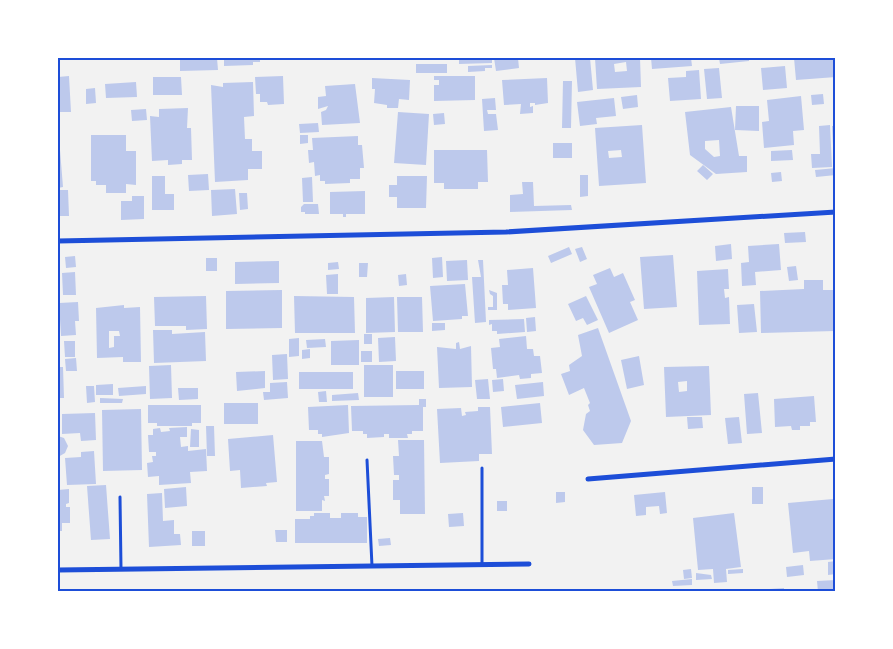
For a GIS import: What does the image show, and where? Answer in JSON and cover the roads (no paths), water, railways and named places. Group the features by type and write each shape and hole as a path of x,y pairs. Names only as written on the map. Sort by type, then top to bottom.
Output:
{"street":[{"path":"58,241 506,232 836,212"},
{"path":"588,479 836,459"},
{"path":"58,570 529,564"}],"lane":[{"path":"368,460 372,566"},
{"path":"482,468 482,564"},
{"path":"120,498 121,569"}]}
